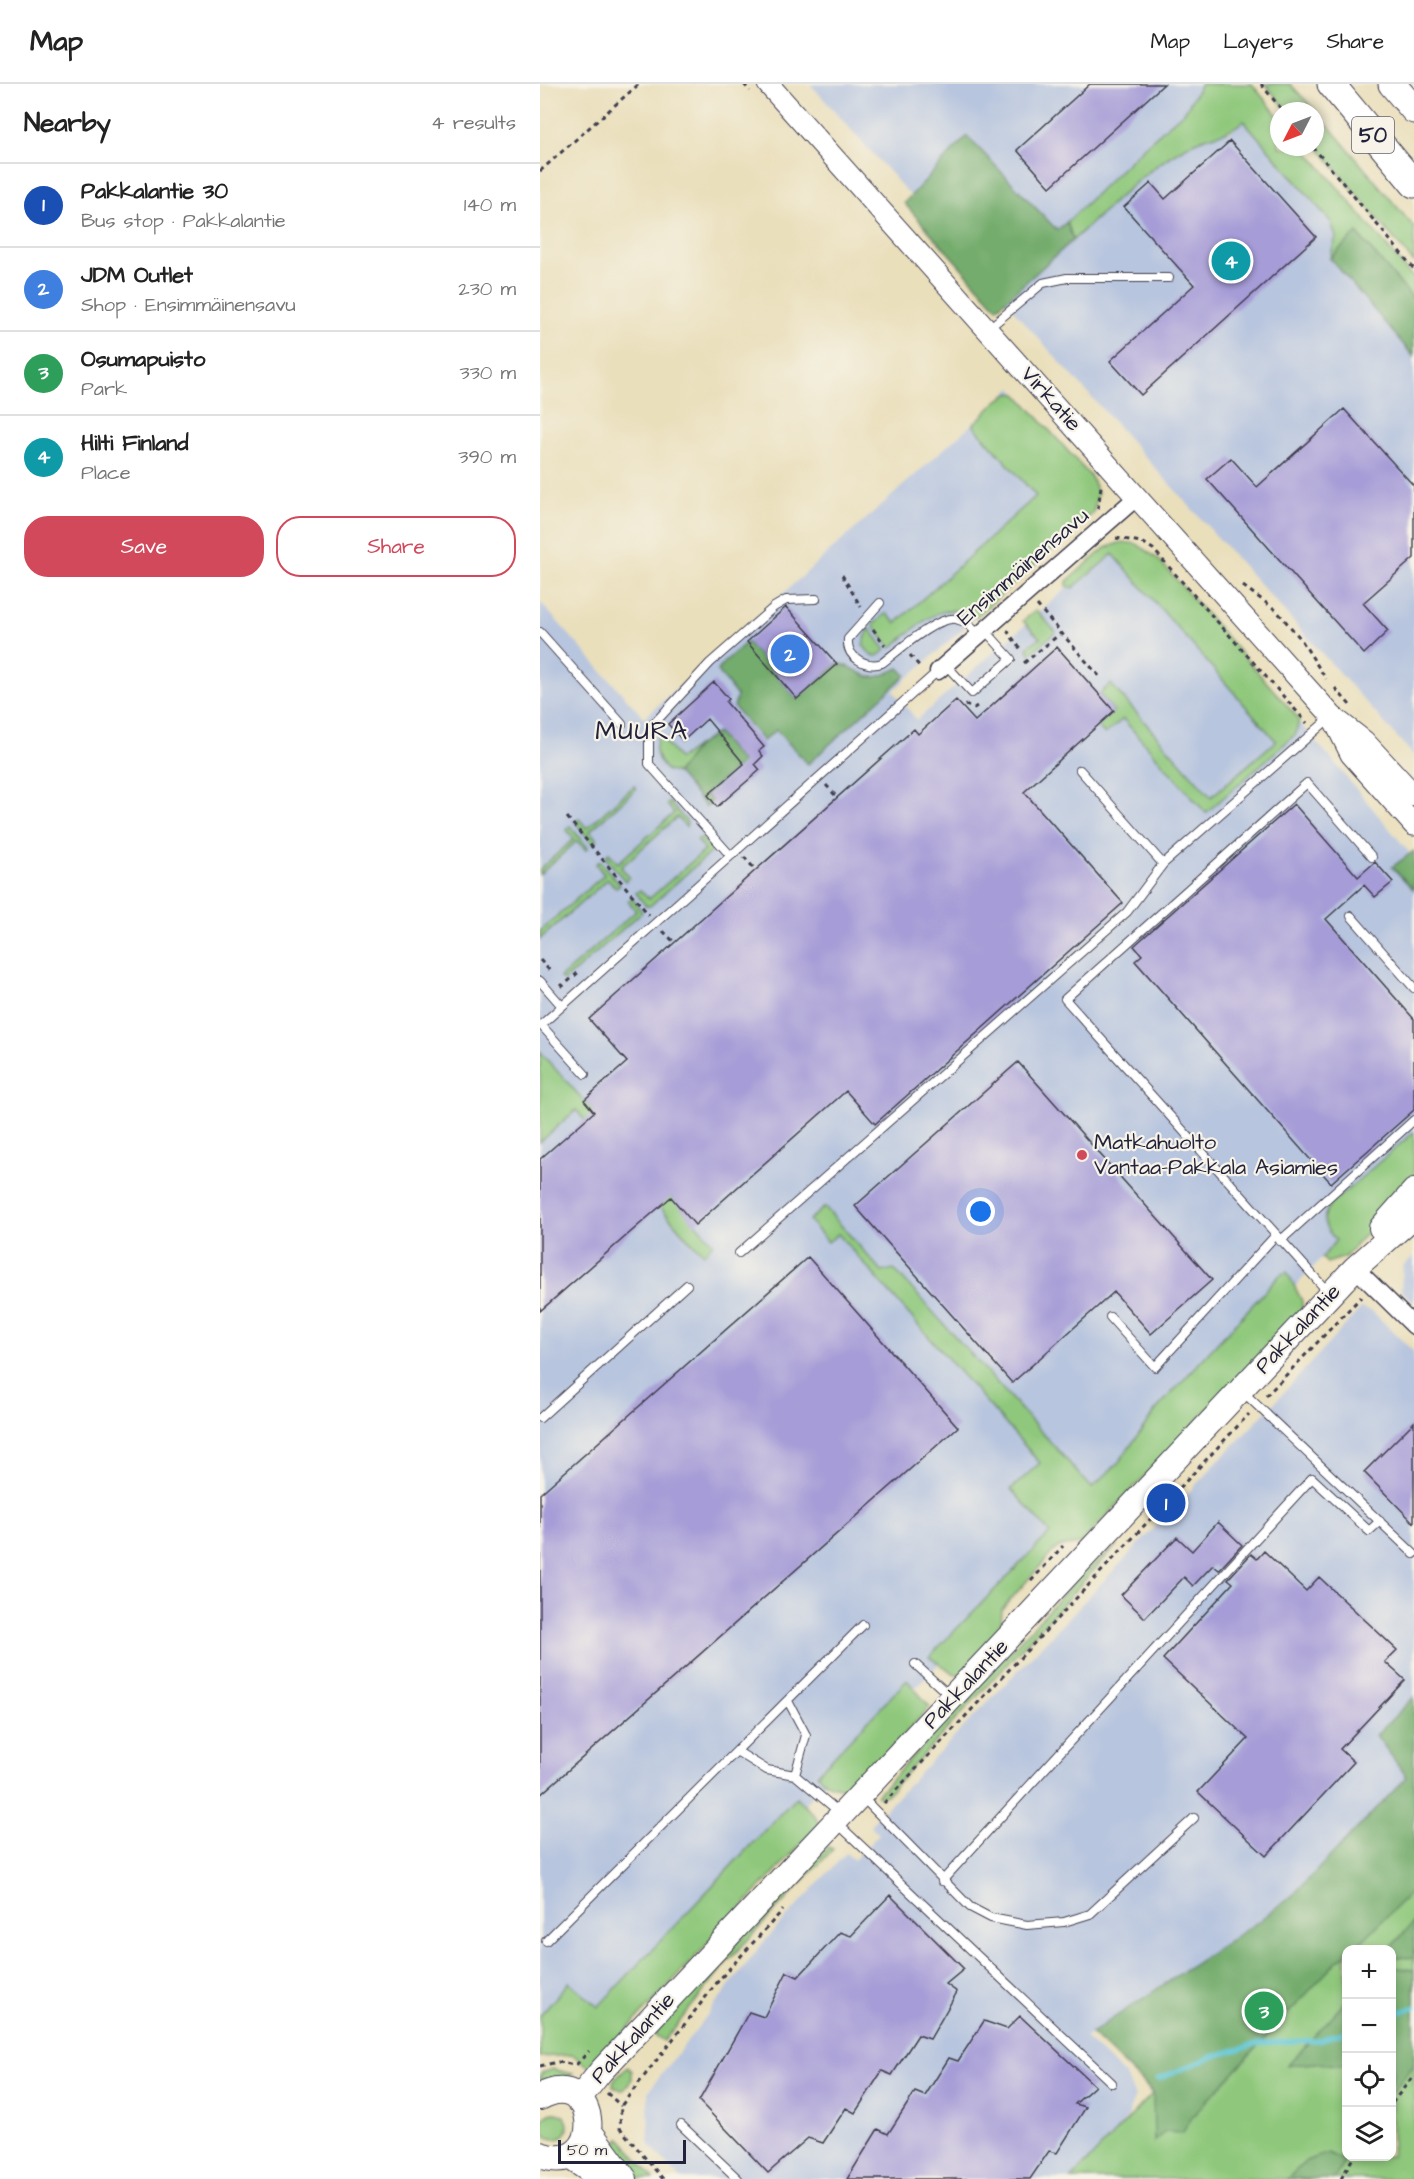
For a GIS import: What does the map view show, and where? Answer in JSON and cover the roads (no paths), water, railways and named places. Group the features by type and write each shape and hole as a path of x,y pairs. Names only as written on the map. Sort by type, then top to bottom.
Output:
{"highway":[{"name":"50","path":"1392,84 1414,110"},
{"name":"50","path":"1331,85 1414,184"}],"main road":[{"name":"Pakkalantie","path":"1364,1276 1377,1232 1414,1191"},
{"name":"Pakkalantie","path":"578,2100 601,2071 839,1818 868,1802 952,1698 1249,1398 1330,1295 1364,1276 1414,1216"},
{"path":"542,2094 568,2094 578,2100 587,2110 590,2133 624,2179"},
{"path":"540,2155 559,2160 571,2157 580,2150 590,2133"},
{"path":"571,2157 604,2179"}],"street":[{"name":"Virkatie","path":"768,84 1332,716 1364,741 1414,795"},
{"name":"Ensimmäinensavu","path":"935,668 982,633 1137,496"},
{"name":"Virkatie","path":"1332,716 1351,754 1414,825"},
{"path":"1364,1276 1414,1326"}],"lane":[{"path":"988,329 1043,283 1067,278 1169,278"},
{"path":"730,855 649,764 649,729 710,663 774,607 786,600 816,599"},
{"path":"585,1074 541,1025 561,1005 935,668 972,693 1011,659 982,633 966,622 954,619 940,621 882,663 874,666 860,662 853,655 848,639 880,603"},
{"path":"540,632 622,724"},
{"path":"738,1253 1127,912 1163,864 1332,716"},
{"path":"1080,770 1163,864"},
{"path":"1330,1295 1065,999 1307,783 1372,857"},
{"path":"1351,916 1414,988"},
{"path":"540,981 561,1005"},
{"path":"1110,1317 1155,1367 1278,1238 1414,1120"},
{"path":"540,1418 687,1285"},
{"path":"1249,1398 1414,1554"},
{"path":"942,1881 1312,1478 1369,1532 1380,1521"},
{"path":"546,1941 738,1752 862,1625"},
{"path":"915,1664 952,1698"},
{"path":"788,1701 806,1735 795,1775"},
{"path":"738,1752 767,1770 795,1775 1112,2083"},
{"path":"868,1802 942,1881 970,1907 992,1918 1027,1925 1064,1923 1090,1914 1194,1818"},
{"path":"681,2125 738,2179"}],"waterway":[{"path":"1396,2014 1414,2007"},
{"path":"1158,2079 1211,2057 1260,2043 1318,2040 1342,2033"}],"place":[{"name":"Hilti Finland","path":"1231,261"},
{"name":"JDM Outlet","path":"790,654"},
{"name":"Matkahuolto Vantaa-Pakkala Asiamies","path":"1082,1155"},
{"name":"Pakkalantie 30","path":"1166,1503"},
{"name":"Osumapuisto","path":"1264,2011"}],"district":[{"name":"MUURA","path":"642,731"}]}
